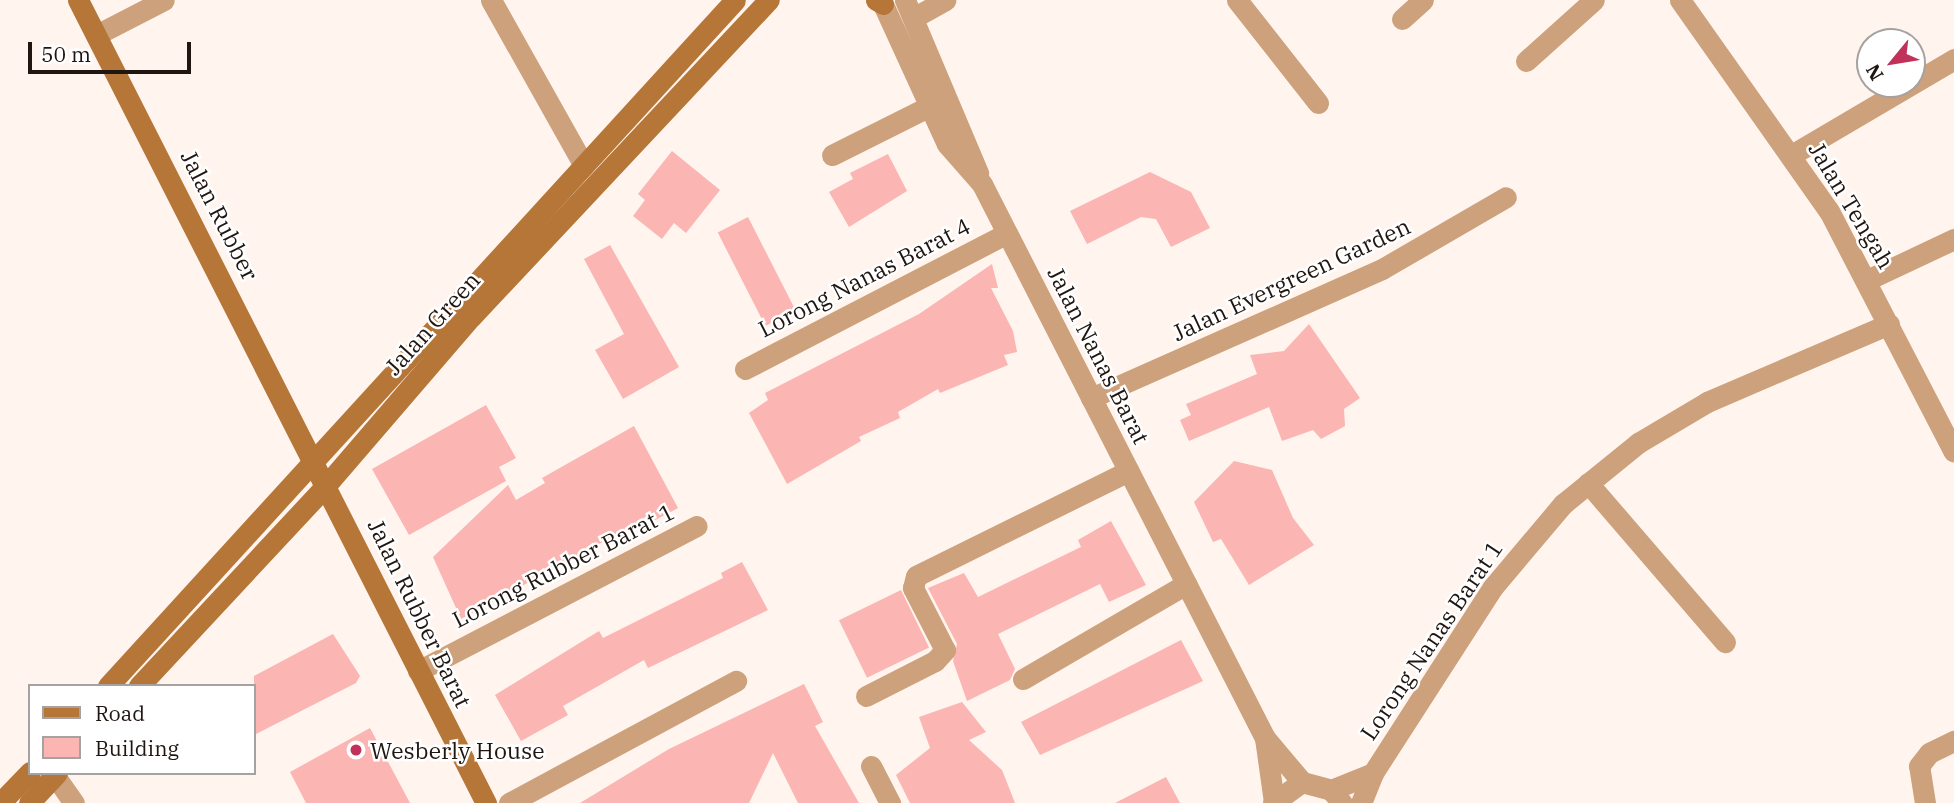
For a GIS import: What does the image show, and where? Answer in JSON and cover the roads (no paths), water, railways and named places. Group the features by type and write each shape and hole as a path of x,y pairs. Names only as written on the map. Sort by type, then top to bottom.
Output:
{"main road":[{"name":"Jalan Rubber","path":"78,0 328,483"},
{"name":"Jalan Green","path":"110,684 313,456 735,0"},
{"name":"Jalan Green","path":"141,684 328,483 471,317 769,1"},
{"name":"Jalan Rubber Barat","path":"328,483 418,671 486,803"},
{"path":"0,803 28,774"},
{"path":"29,803 55,775"}],"street":[{"path":"96,35 164,0"},
{"path":"491,0 582,163"},
{"path":"945,0 909,9 982,184"},
{"path":"1237,0 1318,103"},
{"path":"1402,19 1423,0"},
{"path":"1526,61 1594,0"},
{"name":"Jalan Nanas Barat","path":"880,1 947,144 982,184 1265,738 1302,782"},
{"name":"Jalan Tengah","path":"1682,1 1793,154 1867,280 1954,452"},
{"path":"1793,154 1954,60"},
{"path":"832,155 930,106"},
{"name":"Jalan Evergreen Garden","path":"1091,398 1382,270 1506,197"},
{"name":"Lorong Nanas Barat 4","path":"745,369 1007,233"},
{"path":"1867,280 1954,239"},
{"name":"Lorong Nanas Barat 1","path":"1361,803 1373,773 1507,569 1588,483 1638,443 1707,402 1889,324"},
{"path":"866,696 935,661 945,650 913,588 916,576 1128,471"},
{"path":"1588,483 1725,642"},
{"name":"Lorong Rubber Barat 1","path":"418,671 696,526"},
{"path":"1023,679 1186,584"},
{"path":"509,803 736,681"},
{"name":"Jalan Nanas Barat","path":"1265,738 1273,802"},
{"path":"1925,803 1919,766 1929,753 1954,741"},
{"path":"871,766 890,803"},
{"name":"Lorong Nanas Barat 1","path":"1336,796 1373,773"},
{"path":"57,775 74,803"},
{"path":"1273,802 1302,782 1336,796"}],"place":[{"name":"Wesberly House","path":"356,750"}]}
